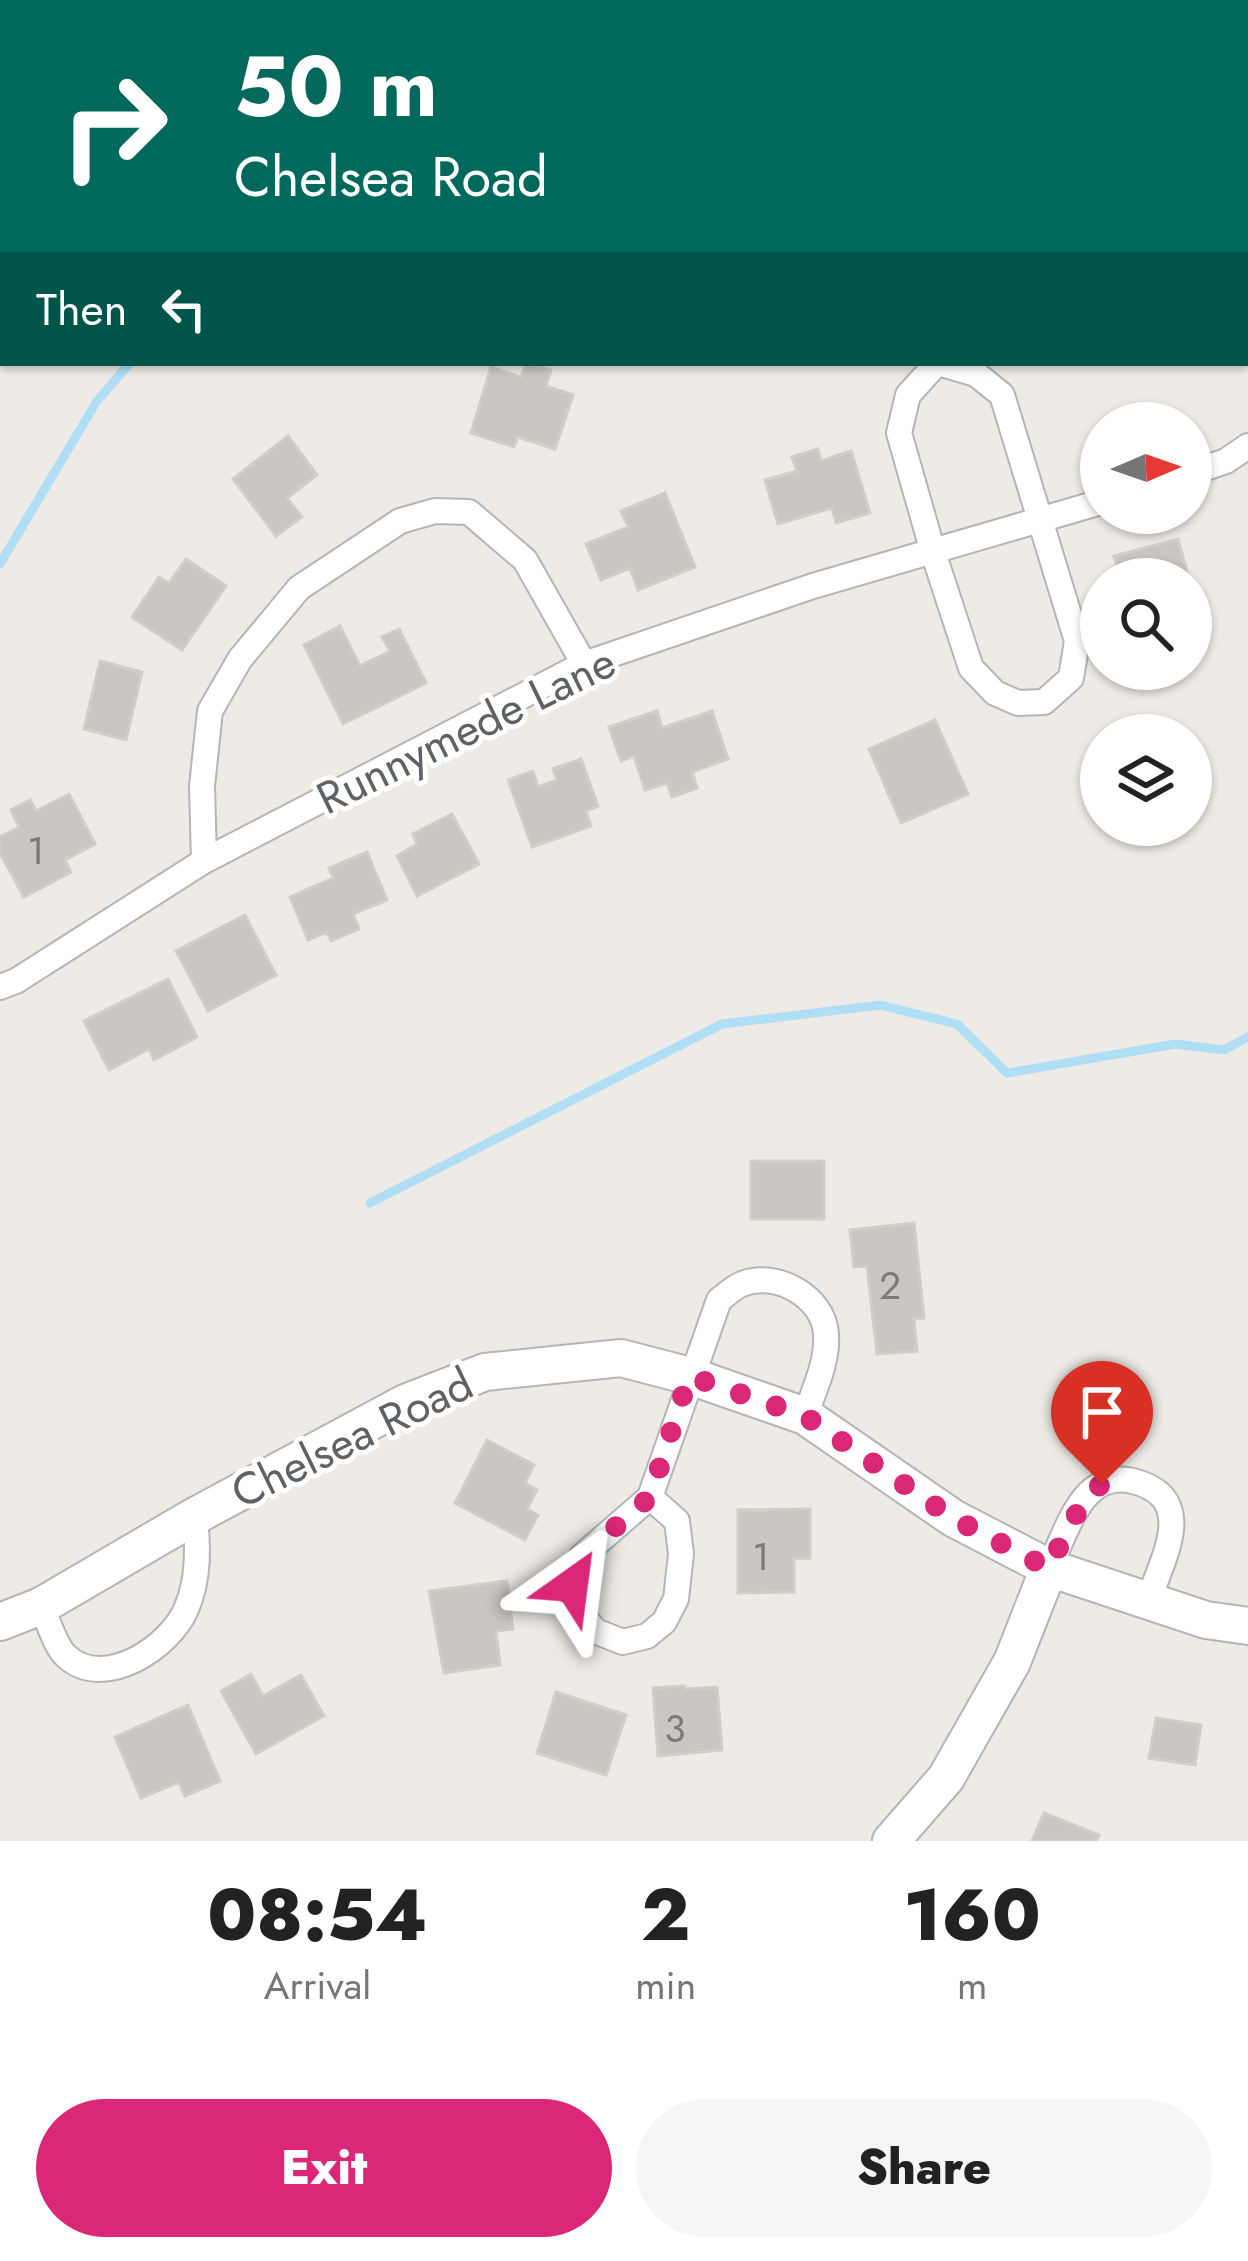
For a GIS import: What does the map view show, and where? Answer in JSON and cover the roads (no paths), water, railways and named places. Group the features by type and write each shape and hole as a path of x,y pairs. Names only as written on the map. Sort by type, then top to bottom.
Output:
{"street":[{"path":"935,366 908,395 899,433 933,551 971,668 995,693 1018,703 1044,702 1071,678 1077,641 1002,395 976,374 948,366"},
{"path":"1212,466 1248,446"},
{"name":"Runnymede Lane","path":"0,987 204,861 584,664 813,586 1080,508"},
{"path":"204,861 202,786 210,711 240,659 298,588 400,521 434,511 469,512 526,560 584,664"},
{"path":"650,1497 677,1521 681,1554 676,1599 664,1622 647,1636 623,1642 595,1631 577,1608 572,1585 581,1557 650,1497 719,1300 742,1284 767,1280 794,1288 818,1309 826,1328 826,1352 805,1416"},
{"name":"Chelsea Road","path":"0,1622 41,1606 405,1403 485,1372 621,1358 805,1416 953,1518 1048,1568 1205,1620 1248,1626"},
{"path":"891,1841 958,1758 1012,1662 1048,1568 1086,1496 1120,1478 1162,1494 1172,1510 1172,1531 1149,1599"},
{"path":"41,1606 66,1656 95,1669 129,1664 171,1632 187,1610 196,1572 195,1516"}],"waterway":[{"path":"0,564 97,401 127,366"},
{"path":"370,1203 722,1024 880,1005 957,1024 1007,1073 1176,1044 1224,1050 1248,1037"}]}
